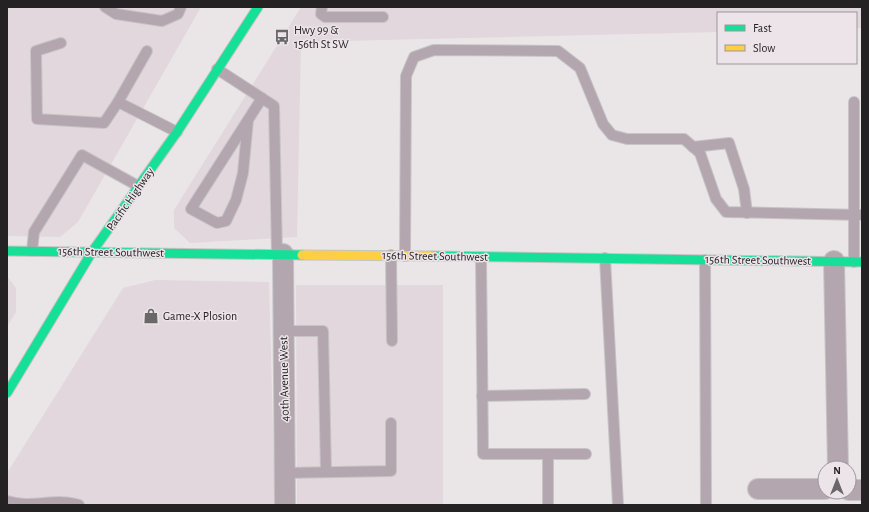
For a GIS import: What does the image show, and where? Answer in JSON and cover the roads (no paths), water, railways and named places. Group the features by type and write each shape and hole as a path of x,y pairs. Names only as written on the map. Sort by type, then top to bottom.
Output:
{"main road":[{"name":"Pacific Highway","path":"7,393 92,252 177,132 258,7"},
{"name":"156th Street Southwest","path":"7,251 850,261"}],"street":[{"name":"40th Avenue West","path":"280,254 283,331 285,505"},
{"path":"838,460 850,261"},
{"path":"758,489 817,489"}],"lane":[{"path":"105,7 116,14 162,21 178,14 181,7"},
{"path":"322,7 322,14 325,17 383,17"},
{"path":"61,43 36,51 38,119 104,122 118,102 147,51"},
{"path":"405,256 406,76 414,57 434,50 558,51 580,68 602,124 612,135 627,139 684,139 700,153 716,199 726,212 858,216"},
{"path":"217,69 274,106 280,254"},
{"path":"248,120 243,173 236,200 226,221 217,223 191,210 248,120 262,98"},
{"path":"118,102 177,132"},
{"path":"850,261 858,216 854,102"},
{"path":"693,147 729,144 744,189 747,213"},
{"path":"32,251 34,232 82,155 138,186"},
{"path":"391,255 392,341"},
{"path":"481,257 483,454 586,454"},
{"path":"606,258 618,505"},
{"path":"705,260 706,505"},
{"path":"283,331 323,331 326,472"},
{"path":"482,396 585,394"},
{"path":"285,473 391,471 391,423"},
{"path":"548,454 548,505"},
{"path":"7,501 35,504 68,502 79,505"}],"place":[{"name":"Hwy 99 & 156th St SW","path":"282,37"},
{"name":"Game-X Plosion","path":"151,316"}]}
